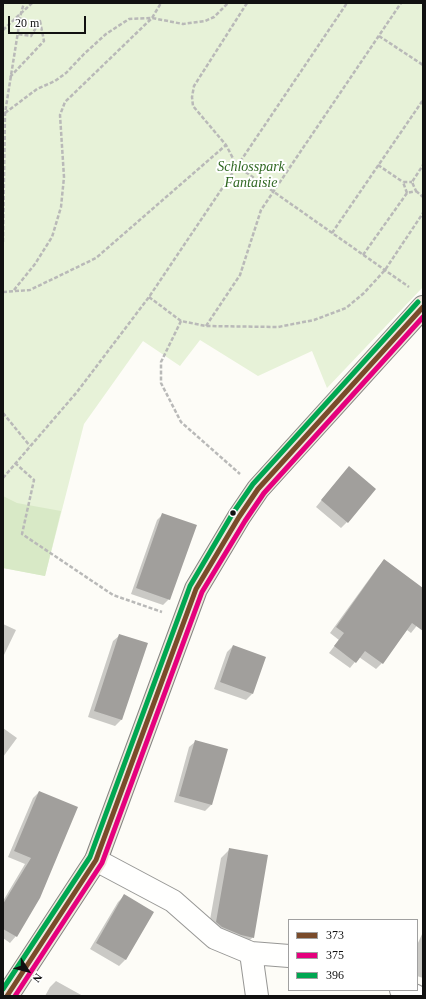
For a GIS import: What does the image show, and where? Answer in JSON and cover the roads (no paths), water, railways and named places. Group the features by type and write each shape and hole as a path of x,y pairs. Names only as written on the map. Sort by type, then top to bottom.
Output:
{"main road":[{"path":"6,996 96,860 196,589 239,517 258,489 423,307"}],"street":[{"path":"96,860 173,901 215,938 251,953 288,956"},
{"path":"251,953 257,996"},
{"path":"404,991 416,996"}],"park label":[{"name":"Schlosspark Fantaisie","path":"251,176"}]}
